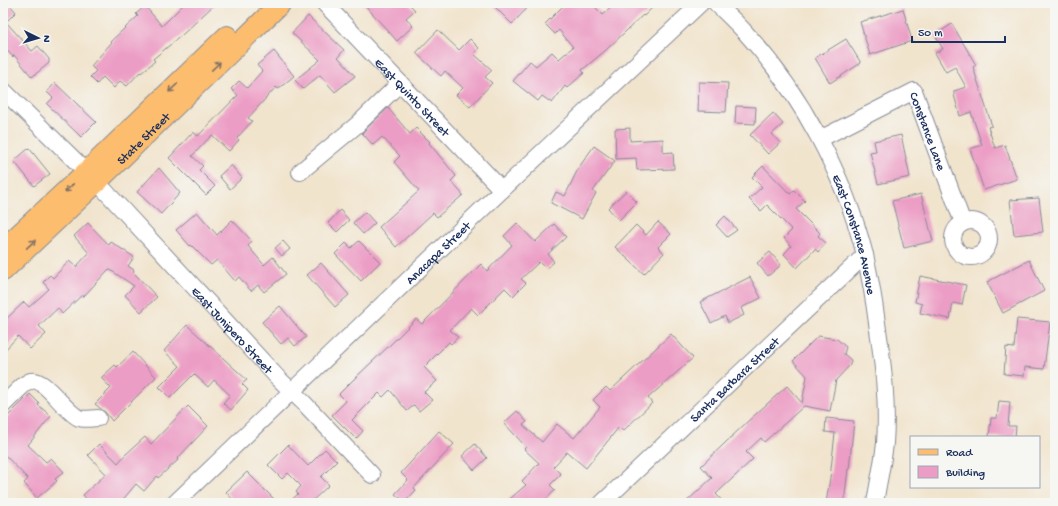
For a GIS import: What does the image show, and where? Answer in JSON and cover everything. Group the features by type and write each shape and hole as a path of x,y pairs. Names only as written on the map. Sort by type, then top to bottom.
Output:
{"main road":[{"name":"State Street","path":"193,79 262,3"},
{"name":"State Street","path":"3,271 92,177 193,79 281,3"},
{"name":"State Street","path":"3,249 92,177"}],"street":[{"name":"East Quinto Street","path":"324,3 502,190"},
{"name":"Anacapa Street","path":"175,503 502,190 701,3"},
{"name":"East Constance Avenue","path":"716,3 744,30 768,59 820,138 842,185 864,255 882,353 886,403 884,445 875,503"},
{"path":"300,172 358,124 400,83"},
{"name":"East Junipero Street","path":"3,90 92,177 372,475"},
{"name":"Constance Lane","path":"820,138 914,91 963,223"},
{"name":"Santa Barbara Street","path":"602,503 864,255"},
{"path":"3,405 28,382 34,380 41,383 60,403 76,416 83,419 98,418"}],"building":[{"path":"3,3 8,3 16,12 6,22 32,51 38,46 49,59 49,63 32,77 14,55 13,57 3,46"},
{"path":"185,3 216,3 182,35 153,59 155,61 141,73 140,72 127,86 120,81 114,88 103,77 97,84 90,77 96,71 91,66 112,42 111,41 138,16 136,14 145,6 162,26"},
{"path":"363,3 408,3 415,10 406,18 413,26 397,41"},
{"path":"491,3 532,3 512,24"},
{"path":"566,3 591,3 603,15 616,3 657,3 582,70 584,73 567,88 565,86 552,103 542,96 538,101 513,81 530,61 536,66 552,52 559,59 573,47 559,30 555,34 545,24"},
{"path":"903,9 912,41 870,55 860,22"},
{"path":"308,16 344,50 338,57 355,76 335,92 320,75 303,89 295,80 320,60 292,33"},
{"path":"952,24 976,65 973,67 992,126 988,127 995,148 1005,145 1017,179 984,190 970,149 982,145 971,112 960,116 954,95 954,91 966,87 955,67 946,72 935,53 943,49 935,35"},
{"path":"438,30 459,50 470,39 479,48 474,54 492,70 485,77 492,83 470,107 456,95 463,88 445,71 441,76 416,53"},
{"path":"846,39 861,63 830,83 815,58"},
{"path":"274,51 294,76 278,89 276,87 248,118 252,121 237,138 239,140 229,151 212,135 192,156 203,166 199,170 215,186 206,195 169,158 193,132 198,136 238,95 231,89 239,81 247,88 262,71 257,65"},
{"path":"699,82 728,83 726,112 698,111"},
{"path":"55,83 96,122 81,137 47,104 53,98 47,92"},
{"path":"736,106 756,107 755,124 735,123"},
{"path":"388,108 410,134 416,128 430,142 429,143 456,176 451,181 463,195 437,217 433,213 396,247 379,227 419,191 394,162 400,156 382,137 373,145 362,133"},
{"path":"773,113 783,124 772,134 780,143 768,154 750,135"},
{"path":"630,128 630,141 663,139 663,153 673,152 674,169 637,170 636,158 616,159 615,129"},
{"path":"901,135 910,177 878,184 870,152 876,151 874,141"},
{"path":"594,146 615,161 593,191 596,193 582,219 551,203 556,192 565,196 577,170"},
{"path":"29,148 50,174 34,186 14,161"},
{"path":"231,165 242,178 230,189 219,176"},
{"path":"763,166 790,194 794,190 805,201 796,209 820,233 818,236 826,243 818,252 815,249 797,268 784,254 791,246 784,238 792,230 767,205 761,211 749,199 762,187 752,177"},
{"path":"159,168 180,193 161,214 137,192"},
{"path":"626,191 637,202 619,220 608,208"},
{"path":"921,194 933,241 904,248 892,201"},
{"path":"1039,198 1043,232 1014,235 1010,200"},
{"path":"340,210 349,220 337,232 328,223"},
{"path":"197,212 217,235 232,220 252,241 248,246 264,265 273,257 286,274 264,292 258,285 251,291 239,277 235,281 217,260 211,265 191,245 190,246 176,230"},
{"path":"365,212 375,223 363,234 353,223"},
{"path":"725,216 737,230 727,237 716,225"},
{"path":"658,222 671,234 658,247 664,253 644,274 615,247 636,225 646,235"},
{"path":"88,223 109,245 111,242 134,257 128,266 134,270 133,272 157,297 141,312 125,295 134,286 109,269 83,297 82,295 62,314 58,308 39,326 46,334 30,349 18,336 3,352 3,322 24,302 29,307 49,289 43,282 50,275 53,278 69,261 76,267 89,253 74,236"},
{"path":"517,223 535,242 554,224 566,237 548,254 554,262 546,269 539,262 521,279 526,283 513,296 505,288 478,315 471,308 450,330 458,337 451,344 449,342 424,367 437,381 424,392 432,400 419,411 414,405 407,411 390,390 383,397 379,393 352,420 363,431 356,439 332,415 346,401 339,394 416,319 422,324 481,264 487,271 512,245 504,236"},
{"path":"283,241 290,249 282,256 275,248"},
{"path":"359,241 380,262 361,281 335,254 346,243 351,248"},
{"path":"770,252 781,265 768,276 757,263"},
{"path":"1029,260 1044,291 1003,313 987,282"},
{"path":"321,263 349,295 335,307 307,275"},
{"path":"920,276 966,285 962,305 953,303 950,319 920,313 922,304 915,302"},
{"path":"750,277 761,298 741,308 744,315 728,323 725,316 711,323 700,302"},
{"path":"280,306 306,337 295,346 288,338 281,344 262,322"},
{"path":"1017,319 1050,322 1044,369 1025,367 1024,376 1004,374 1006,347 1014,348"},
{"path":"187,325 247,380 242,384 248,390 231,410 223,403 230,395 214,380 208,387 194,374 170,398 159,387 180,366 164,351"},
{"path":"671,334 693,358 648,398 652,403 623,431 619,427 586,468 567,452 553,467 561,474 550,485 555,490 543,503 505,503 526,485 522,481 539,463 524,449 526,447 504,423 517,411 527,422 523,425 542,442 557,424 574,438 600,407 593,400 606,387 610,391"},
{"path":"818,336 837,339 846,347 844,354 851,360 850,365 836,380 830,411 804,406 764,442 761,438 746,452 753,459 716,494 724,503 685,503 712,478 701,466 787,386 802,403 807,376 793,361"},
{"path":"133,352 156,377 112,421 106,413 95,404 111,388 101,378 115,365 117,367"},
{"path":"30,394 39,403 38,405 51,416 28,445 46,462 51,458 64,472 55,479 57,481 37,498 24,483 28,479 3,453 3,421"},
{"path":"999,401 1010,402 1008,426 1016,426 1015,436 989,436 991,418 997,418"},
{"path":"188,406 208,426 177,459 178,460 158,478 157,476 144,491 136,484 120,503 90,503 83,495 106,474 88,455 99,444 118,463 145,437 151,444"},
{"path":"826,418 854,421 844,503 826,503 835,433 825,432"},
{"path":"439,431 454,444 414,488 416,490 405,502 395,494 408,480 401,473"},
{"path":"475,444 487,458 474,470 462,456"},
{"path":"288,445 308,466 325,449 337,461 321,477 329,485 310,503 288,503 298,494 296,492 301,486 288,473 282,479 268,465"},
{"path":"247,472 278,503 236,503 226,492"}]}
